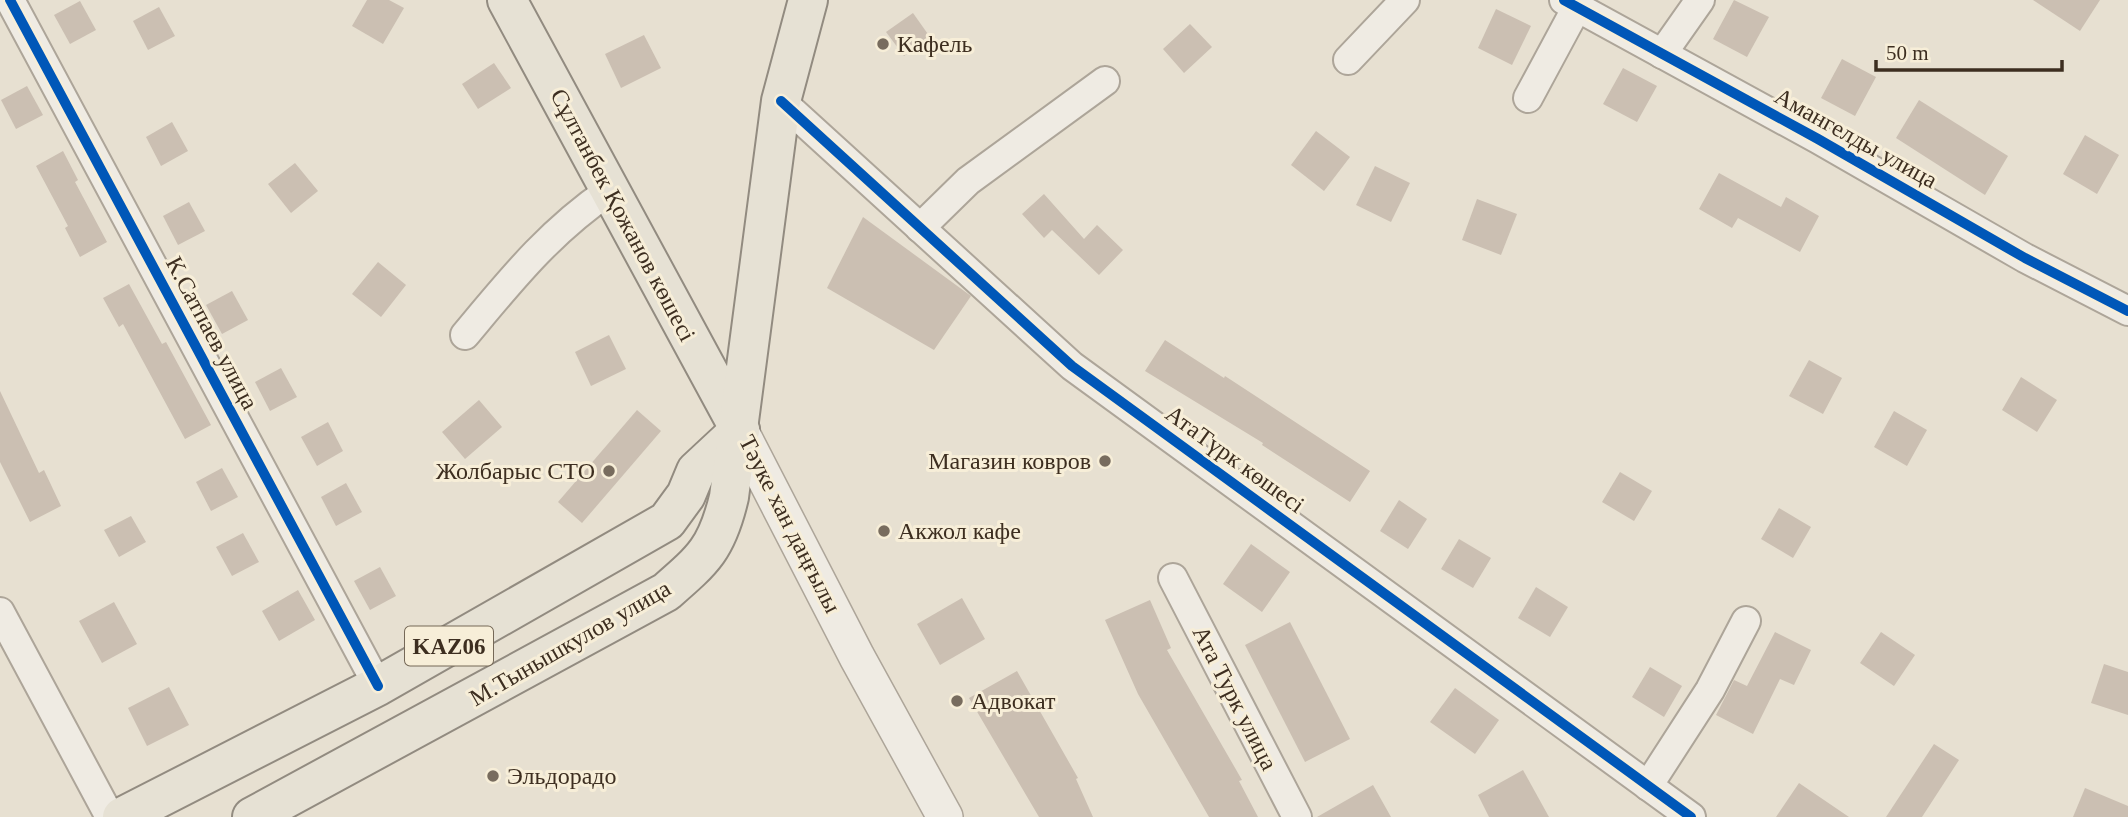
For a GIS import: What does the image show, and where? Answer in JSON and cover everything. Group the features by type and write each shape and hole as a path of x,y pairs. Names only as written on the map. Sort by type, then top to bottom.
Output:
{"main road":[{"name":"Сұлтанбек Қожанов көшесі","path":"507,0 740,429"},
{"name":"Тәуке хан даңғылы","path":"740,429 781,101 808,0"},
{"name":"KАZ06","path":"122,817 378,686 667,521 687,495 696,471 740,429"},
{"name":"М.Тынышкулов улица","path":"252,817 666,592 704,560 721,529 740,429"}],"street":[{"name":"К.Сатпаев улица","path":"10,0 378,686"},
{"path":"1348,60 1405,0"},
{"path":"1662,54 1700,0"},
{"name":"Амангелды улица","path":"1528,98 1570,4 2025,258 2128,311"},
{"path":"920,228 968,180 1105,81"},
{"name":"АтаТүрк көшесі","path":"781,101 1072,366 1690,817"},
{"path":"465,335 522,266 571,217 609,191"},
{"name":"Тәуке хан даңғылы","path":"740,429 858,657 945,817"},
{"name":"Ата Турк улица","path":"1173,578 1297,817"},
{"path":"0,612 110,817"},
{"path":"1648,786 1710,690 1746,621"}],"building":[{"path":"367,0 389,0 404,8 383,44 352,26"},
{"path":"1734,0 1769,17 1747,57 1713,39"},
{"path":"2033,0 2100,0 2080,31"},
{"path":"80,1 96,30 70,44 54,15"},
{"path":"159,7 175,36 148,50 133,21"},
{"path":"1496,9 1531,26 1512,65 1478,48"},
{"path":"913,13 930,37 904,56 886,32"},
{"path":"1190,24 1212,47 1184,73 1163,49"},
{"path":"644,35 661,68 621,88 605,54"},
{"path":"1842,59 1876,77 1855,116 1821,98"},
{"path":"494,63 511,88 478,109 462,84"},
{"path":"1623,68 1657,86 1637,122 1603,104"},
{"path":"27,86 43,115 16,129 1,100"},
{"path":"1919,100 2008,156 1985,195 1896,138"},
{"path":"172,122 188,151 161,166 146,137"},
{"path":"1316,131 1350,157 1324,191 1291,165"},
{"path":"2085,135 2119,155 2097,194 2063,174"},
{"path":"63,151 78,180 75,182 107,242 80,257 65,228 68,226 36,166"},
{"path":"295,163 318,191 291,213 268,184"},
{"path":"1375,166 1410,183 1391,222 1356,205"},
{"path":"1719,173 1781,207 1786,197 1819,216 1800,252 1738,218 1732,228 1699,209"},
{"path":"1044,194 1084,239 1097,225 1123,250 1099,275 1052,230 1044,238 1022,214"},
{"path":"1477,199 1517,214 1501,255 1462,240"},
{"path":"189,202 205,231 178,245 163,216"},
{"path":"863,217 971,296 934,350 827,288"},
{"path":"378,262 406,285 381,317 352,294"},
{"path":"129,284 162,344 166,342 211,425 185,439 123,324 119,327 103,298"},
{"path":"232,291 248,320 222,334 206,305"},
{"path":"609,335 626,369 591,386 575,352"},
{"path":"1165,340 1370,471 1350,502 1262,445 1263,443 1145,371"},
{"path":"1809,360 1842,378 1823,414 1789,396"},
{"path":"281,368 297,397 270,411 255,382"},
{"path":"2021,377 2057,400 2037,432 2002,410"},
{"path":"0,391 39,473 44,470 61,506 30,522 0,462"},
{"path":"479,400 502,427 465,459 442,432"},
{"path":"637,410 661,431 582,523 558,502"},
{"path":"1894,411 1927,430 1907,466 1874,447"},
{"path":"328,422 343,451 317,466 301,437"},
{"path":"222,468 238,497 211,511 196,482"},
{"path":"1620,472 1652,491 1634,521 1602,502"},
{"path":"346,483 362,512 336,526 321,497"},
{"path":"1399,500 1427,519 1408,549 1380,531"},
{"path":"1779,508 1811,527 1793,558 1761,539"},
{"path":"131,516 146,542 119,557 104,530"},
{"path":"243,533 259,562 232,576 216,547"},
{"path":"1459,539 1491,558 1473,588 1441,569"},
{"path":"1251,544 1290,572 1262,612 1223,584"},
{"path":"380,567 396,596 370,610 354,581"},
{"path":"1536,587 1568,607 1550,637 1518,618"},
{"path":"298,590 315,620 279,641 262,611"},
{"path":"962,598 985,639 940,665 917,624"},
{"path":"1150,600 1171,648 1167,650 1242,780 1239,781 1258,817 1209,817 1138,694 1105,620"},
{"path":"114,602 137,644 102,663 79,621"},
{"path":"1290,622 1350,739 1305,762 1245,645"},
{"path":"1775,632 1811,650 1794,685 1780,679 1753,734 1716,715 1734,680 1747,686"},
{"path":"1881,632 1915,655 1894,686 1860,663"},
{"path":"2104,664 2128,672 2128,715 2091,703"},
{"path":"1650,667 1682,686 1664,717 1632,697"},
{"path":"1017,671 1078,778 1076,779 1093,817 1039,817 969,698"},
{"path":"169,687 189,725 147,746 128,708"},
{"path":"1455,688 1499,720 1475,754 1430,722"},
{"path":"1934,744 1959,760 1922,817 1886,817"},
{"path":"1523,770 1549,817 1489,817 1478,795"},
{"path":"1799,783 1849,817 1776,817"},
{"path":"1373,785 1391,817 1317,817"},
{"path":"2085,788 2128,806 2128,817 2073,817"}],"cycle path":[{"path":"10,0 378,686"},
{"path":"1564,0 1818,139 2025,258 2128,311"},
{"path":"781,101 1072,366 1691,817"}],"place":[{"name":"Кафель","path":"883,44"},
{"name":"Магазин ковров","path":"1105,461"},
{"name":"Жолбарыс СТО","path":"609,471"},
{"name":"Акжол кафе","path":"884,531"},
{"name":"Адвокат","path":"957,701"},
{"name":"Эльдорадо","path":"493,776"}]}
